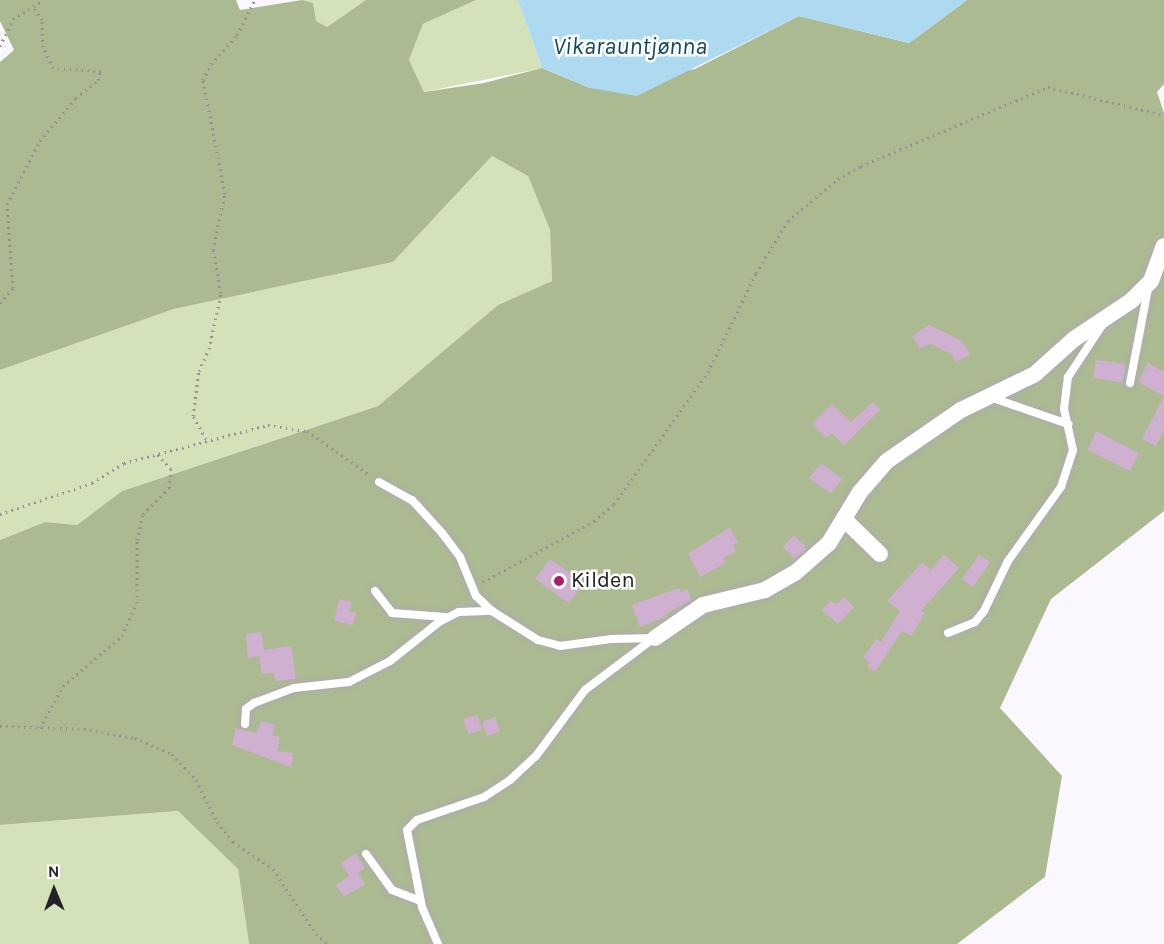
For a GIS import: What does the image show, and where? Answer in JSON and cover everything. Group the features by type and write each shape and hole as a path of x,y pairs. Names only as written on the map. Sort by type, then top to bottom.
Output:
{"street":[{"path":"655,638 703,605 765,590 795,573 829,543 860,492 887,461 930,429 1035,374 1074,339 1106,318 1151,281 1164,246"},
{"path":"844,519 880,554"}],"lane":[{"path":"1130,383 1151,281"},
{"path":"948,633 975,622 984,611 1008,561 1061,487 1073,450 1064,409 1068,377 1106,318"},
{"path":"990,397 1068,424"},
{"path":"379,482 412,500 435,526 460,557 472,589 492,611 538,640 560,646 612,639 655,638"},
{"path":"375,591 392,613 446,617 469,610 492,611"},
{"path":"245,724 246,709 254,703 294,688 350,682 390,661 446,617"},
{"path":"438,944 420,901 406,830 417,820 484,797 510,780 536,756 585,690 655,638"},
{"path":"366,854 392,890 420,901"}],"path":[{"path":"0,46 13,19 43,0"},
{"path":"206,439 193,416 199,371 209,349 221,293 213,250 225,194 203,80 210,64 237,35 255,0"},
{"path":"0,303 13,288 7,204 40,141 76,98 98,80 101,71 53,68 43,47 42,20 33,6"},
{"path":"472,589 529,553 594,521 614,504 708,372 756,273 788,221 837,179 861,165 1047,87 1164,115"},
{"path":"0,514 92,483 124,463 206,439 268,425 307,431 379,482"},
{"path":"40,728 63,686 122,636 136,603 137,540 143,513 169,488 171,469 157,453"},
{"path":"0,726 84,729 135,738 172,754 196,780 217,822 233,842 273,869 316,934 328,944"}],"green space":[{"path":"0,0 236,0 240,10 302,0 313,3 316,21 327,27 366,0 476,0 423,24 409,60 424,92 484,83 542,68 590,88 695,69 799,16 909,43 967,0 1164,0 1164,84 1157,92 1164,113 1164,511 1051,599 1000,708 1062,776 1045,877 957,944 249,944 238,869 178,811 0,825 0,540 45,522 77,525 122,491 378,406 498,305 552,281 550,230 528,176 492,156 393,262 174,309 0,370 0,62 14,50 0,21"},
{"path":"302,0 366,0 327,27 316,21"},
{"path":"476,0 518,0 542,68 424,92 409,60 423,24"},
{"path":"492,156 528,176 550,230 552,281 498,305 378,406 122,491 77,525 45,522 0,540 0,370 174,309 393,262"},
{"path":"178,811 238,869 249,944 0,944 0,825"}],"water":[{"name":"Vikarauntjønna","path":"518,0 967,0 909,43 799,16 637,96 590,88 542,68"}],"building":[{"path":"929,325 962,341 970,354 956,362 951,354 931,344 920,348 912,336"},
{"path":"1096,360 1126,364 1123,383 1093,378"},
{"path":"1148,363 1164,372 1164,396 1138,382"},
{"path":"1164,396 1164,430 1156,446 1142,439"},
{"path":"873,402 880,410 844,445 832,433 826,438 812,424 832,404 851,422"},
{"path":"1096,431 1139,453 1130,471 1088,450"},
{"path":"821,463 842,479 831,494 809,478"},
{"path":"730,527 738,543 733,545 736,551 723,558 726,563 700,577 688,554"},
{"path":"794,535 807,548 795,559 783,547"},
{"path":"944,555 959,568 921,611 925,613 911,636 902,631 875,672 867,667 870,662 863,658 876,639 881,642 900,611 887,601 922,562 931,570"},
{"path":"979,555 990,562 973,587 962,579"},
{"name":"Kilden","path":"550,559 584,583 569,603 535,579"},
{"path":"679,588 681,592 687,589 692,600 666,614 667,617 640,627 632,605"},
{"path":"844,597 854,607 838,624 822,610 830,601 837,604"},
{"path":"339,599 352,602 349,612 356,613 353,625 334,621"},
{"path":"261,632 264,650 291,646 296,679 275,681 274,673 262,674 259,656 248,658 246,634"},
{"path":"477,715 482,730 468,734 463,719"},
{"path":"495,717 500,732 487,736 482,722"},
{"path":"261,721 275,725 272,735 280,737 277,751 293,753 291,767 232,745 236,728 257,733"},
{"path":"356,853 365,868 358,873 365,884 344,897 336,885 349,876 341,863"}],"place":[{"name":"Kilden","path":"559,581"}]}
